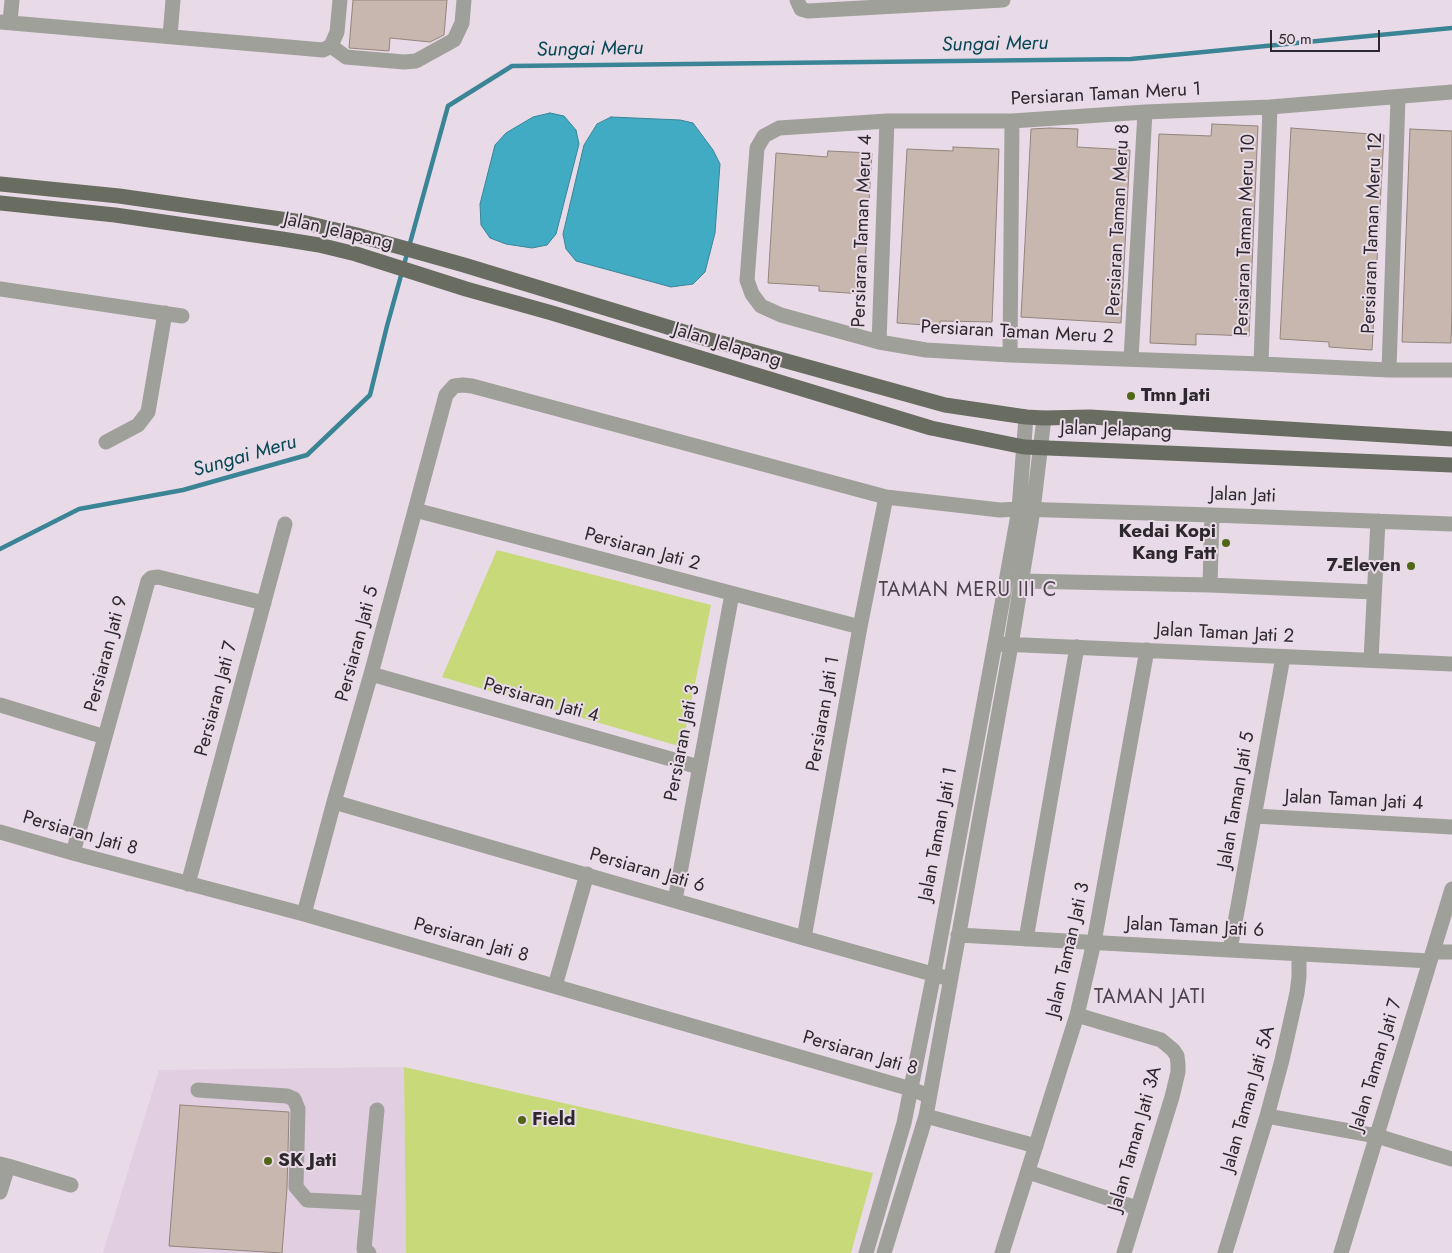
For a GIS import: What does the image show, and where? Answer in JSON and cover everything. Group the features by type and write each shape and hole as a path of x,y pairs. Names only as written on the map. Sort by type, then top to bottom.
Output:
{"main road":[{"name":"Jalan Jelapang","path":"0,184 119,196 302,222 357,235 464,265 707,339 944,405 1026,417 1090,417 1452,439"},
{"name":"Jalan Jelapang","path":"0,203 115,215 320,245 356,254 466,289 552,313 931,428 1024,447 1452,466"}],"street":[{"path":"12,0 5,22 323,50 331,46 337,32 340,0"},
{"path":"170,36 173,0"},
{"path":"331,46 346,57 404,62 416,61 454,40 462,23 464,0"},
{"path":"798,3 801,9 808,11 914,2 1003,0"},
{"name":"Persiaran Taman Meru 1","path":"764,136 779,128 887,121 1012,121 1144,112 1270,108 1452,92"},
{"name":"Persiaran Taman Meru 12","path":"1389,370 1398,98"},
{"name":"Persiaran Taman Meru 10","path":"1261,364 1270,108"},
{"name":"Persiaran Taman Meru 8","path":"1131,359 1144,112"},
{"name":"Persiaran Taman Meru 4","path":"879,342 887,121"},
{"path":"1010,355 1012,121"},
{"name":"Persiaran Taman Meru 2","path":"764,136 757,148 747,280 752,294 761,306 781,315 879,342 926,350 1389,370 1452,370"},
{"path":"0,289 182,316"},
{"path":"106,442 138,425 148,412 165,313"},
{"name":"Jalan Jati","path":"454,386 472,386 886,496 1000,510 1026,509 1452,524"},
{"name":"Persiaran Jati 5","path":"304,914 446,395 454,386"},
{"name":"Jalan Taman Jati 1","path":"884,1253 926,1116 1011,645 1021,581 1026,509 1024,447 1026,417"},
{"name":"Jalan Taman Jati 1","path":"866,1253 904,1123 934,973 995,643 1042,448 1044,418"},
{"name":"Persiaran Jati 1","path":"804,938 860,627 886,496"},
{"name":"Persiaran Jati 2","path":"415,510 860,627"},
{"path":"1210,585 1212,515"},
{"path":"1371,660 1378,521"},
{"name":"Persiaran Jati 7","path":"188,884 285,524"},
{"name":"Persiaran Jati 9","path":"73,853 145,588 150,578 158,577 264,603"},
{"path":"1021,581 1210,585 1374,592"},
{"name":"Persiaran Jati 3","path":"675,900 732,594"},
{"name":"Jalan Taman Jati 2","path":"995,643 1452,664"},
{"path":"1026,939 1078,647"},
{"name":"Jalan Taman Jati 3","path":"1002,1253 1077,1015 1094,942 1147,650"},
{"name":"Jalan Taman Jati 5","path":"1230,950 1283,657"},
{"name":"Persiaran Jati 4","path":"371,674 699,767"},
{"path":"0,705 105,737"},
{"name":"Persiaran Jati 6","path":"334,802 950,979"},
{"name":"Jalan Taman Jati 4","path":"1254,816 1452,827"},
{"name":"Persiaran Jati 8","path":"0,832 304,914 911,1089 929,1096"},
{"path":"554,986 587,874"},
{"name":"Jalan Taman Jati 7","path":"1341,1253 1452,889"},
{"name":"Jalan Taman Jati 6","path":"958,935 1299,954 1431,956 1452,952"},
{"name":"Jalan Taman Jati 5A","path":"1225,1253 1267,1116 1292,1022 1299,977 1299,954"},
{"name":"Jalan Taman Jati 3A","path":"1077,1015 1154,1037 1168,1044 1177,1056 1178,1072 1172,1098 1124,1253"},
{"path":"198,1090 287,1096 294,1099 298,1109 296,1187 307,1200 368,1203"},
{"path":"369,1253 364,1249 377,1110"},
{"path":"926,1116 1036,1146"},
{"path":"1267,1116 1376,1136 1452,1159"},
{"path":"0,1192 4,1165 71,1185"},
{"path":"1028,1172 1137,1208"}],"shaded area":[{"name":"SK Jati","path":"404,1067 406,1253 103,1253 159,1070"}],"green space":[{"path":"497,550 711,605 682,747 442,677"},
{"name":"Field","path":"404,1067 873,1173 851,1253 406,1253"}],"water":[{"path":"550,113 564,116 576,130 579,144 556,234 547,245 532,248 506,244 490,238 481,225 480,204 495,145 506,133 533,117"},
{"path":"611,117 680,120 693,123 713,150 720,164 715,233 705,272 693,284 671,287 576,261 566,249 563,234 584,145 597,124"}],"building":[{"path":"353,0 447,0 444,35 430,42 390,38 389,51 349,48"},
{"path":"1212,124 1258,126 1249,336 1196,334 1196,345 1150,343 1159,134 1211,136"},
{"path":"1291,128 1384,135 1372,350 1329,347 1329,342 1280,339"},
{"path":"1031,129 1078,129 1077,147 1130,150 1121,323 1021,317"},
{"path":"1410,129 1452,131 1451,343 1402,342"},
{"path":"953,147 999,149 992,322 940,321 940,326 897,323 907,149 953,151"},
{"path":"828,151 872,153 863,294 819,291 819,286 768,283 776,153 827,157"},
{"path":"180,1105 289,1112 287,1188 282,1253 169,1246"}],"waterway":[{"name":"Sungai Meru","path":"0,549 79,509 183,490 307,455 370,395 387,326 448,106 512,66 1131,59 1452,28"}],"place":[{"name":"Tmn Jati","path":"1131,396"},
{"name":"Kedai Kopi Kang Fatt","path":"1226,543"},
{"name":"7-Eleven","path":"1411,566"},
{"name":"Field","path":"522,1120"},
{"name":"SK Jati","path":"268,1161"}],"district":[{"name":"TAMAN MERU III C","path":"968,591"},
{"name":"TAMAN JATI","path":"1150,998"}]}
